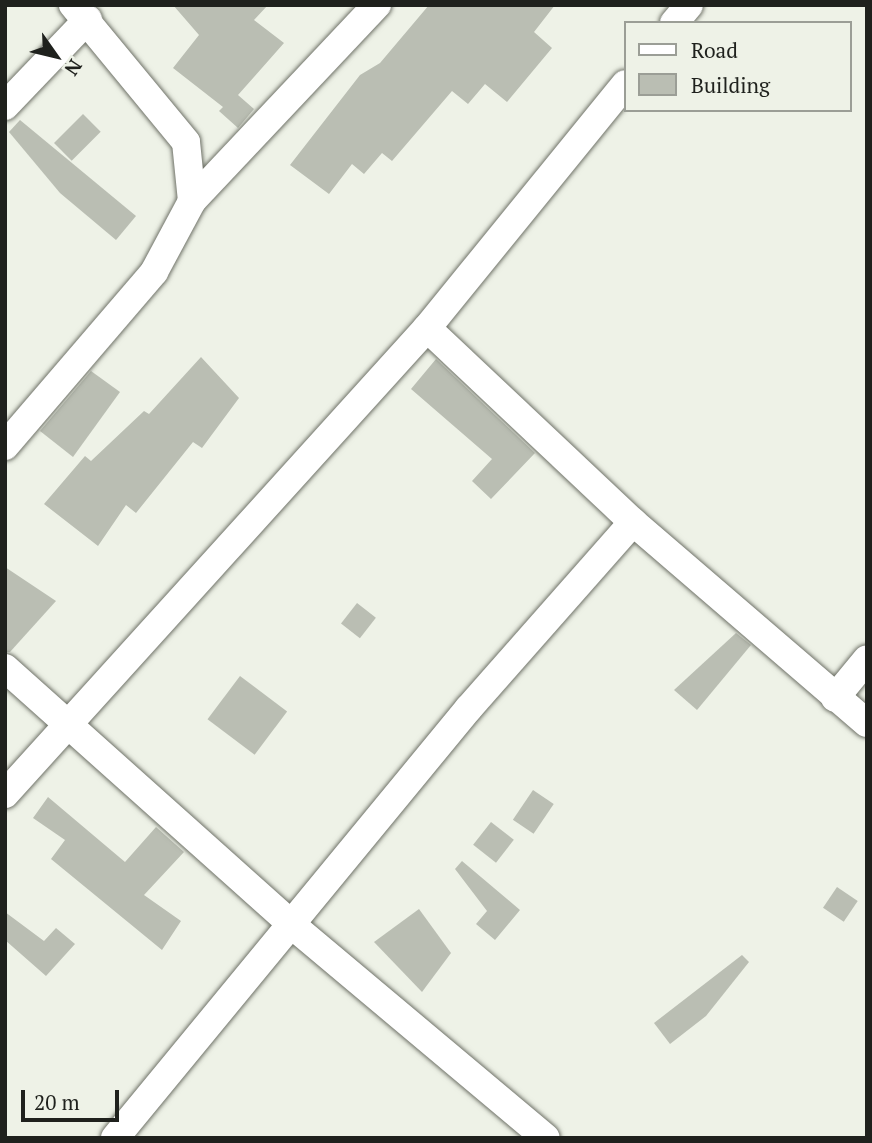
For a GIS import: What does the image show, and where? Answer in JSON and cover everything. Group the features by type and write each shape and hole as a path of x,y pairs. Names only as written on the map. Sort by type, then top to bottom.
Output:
{"street":[{"path":"5,446 153,272 192,201 377,5"},
{"path":"676,21 689,5"},
{"path":"5,106 80,12 186,142 192,201"},
{"path":"5,794 427,328 624,85"},
{"path":"427,328 633,522 867,723"},
{"path":"115,1138 469,708 633,522"},
{"path":"835,698 867,659"},
{"path":"5,668 70,720 292,925 546,1138"}],"building":[{"path":"173,5 268,5 254,20 284,43 238,95 254,109 238,128 219,111 223,107 173,68 199,35"},
{"path":"429,5 555,5 534,32 552,48 507,102 485,84 468,104 452,91 392,161 382,153 364,174 352,164 329,194 290,165 360,75 380,63"},
{"path":"83,114 101,132 72,161 54,143"},
{"path":"20,120 136,216 116,240 60,193 9,132"},
{"path":"201,357 239,398 202,448 193,442 136,513 126,505 98,546 44,504 85,456 91,461 144,411 149,414"},
{"path":"436,359 535,453 491,499 472,481 492,459 411,389"},
{"path":"91,371 120,392 73,457 40,431"},
{"path":"5,567 56,601 10,652 5,652"},
{"path":"357,603 376,618 360,638 341,623"},
{"path":"736,633 751,645 697,710 674,690"},
{"path":"240,676 287,712 255,755 208,719"},
{"path":"533,790 554,804 534,834 513,820"},
{"path":"48,797 125,862 156,827 184,852 144,895 181,921 162,950 51,859 65,840 33,818"},
{"path":"491,822 514,840 496,863 473,845"},
{"path":"462,861 520,910 495,940 476,924 487,911 455,869"},
{"path":"837,887 858,901 844,922 823,908"},
{"path":"419,909 451,953 422,992 374,942"},
{"path":"5,912 44,941 56,928 75,944 46,976 5,940"},
{"path":"742,955 749,962 706,1016 670,1044 654,1023"}]}
